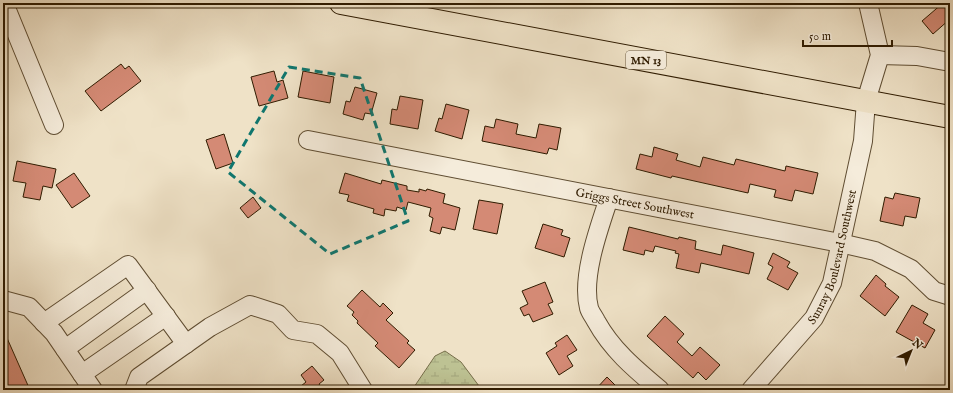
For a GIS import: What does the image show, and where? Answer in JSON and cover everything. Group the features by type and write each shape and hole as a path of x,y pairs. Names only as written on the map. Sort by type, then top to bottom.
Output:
{"main road":[{"name":"MN 13","path":"341,3 950,117"}],"street":[{"path":"4,3 54,125"},
{"path":"868,3 880,55 917,56 950,62"},
{"name":"Sunray Boulevard Southwest","path":"751,390 814,318 832,283 863,141 866,101 880,55"},
{"name":"Griggs Street Southwest","path":"308,140 875,251 911,269 934,291 950,296"},
{"path":"609,198 588,274 589,308 602,332 624,359 660,390"},
{"path":"44,323 128,265 186,344"},
{"path":"65,349 147,290"},
{"path":"3,300 29,307 65,349 92,390"},
{"path":"134,390 139,377 210,327 250,305 278,314 293,330 317,334 340,353 363,390"},
{"path":"82,374 166,316"}],"highlighted area":[{"path":"289,67 360,78 408,221 330,254 228,172"}],"green space":[{"path":"445,351 461,362 482,390 412,390 435,356"}],"building":[{"path":"943,3 950,3 950,19 933,34 922,21"},
{"path":"121,64 125,69 129,66 141,81 101,111 85,91"},
{"path":"274,71 277,82 283,80 288,98 259,106 251,77"},
{"path":"303,71 334,77 330,103 298,97"},
{"path":"355,87 377,93 371,114 365,113 363,120 343,114 346,101 350,102"},
{"path":"400,96 423,100 418,129 390,124 392,109 397,110"},
{"path":"446,104 469,110 462,139 435,131 439,118 442,119"},
{"path":"496,119 518,124 516,134 536,138 539,124 561,128 557,150 549,148 547,154 482,141 485,126 494,128"},
{"path":"224,134 233,163 216,169 206,140"},
{"path":"654,147 678,154 676,160 700,167 703,157 734,165 736,159 785,171 786,166 818,173 813,194 795,190 792,201 774,197 776,190 750,184 748,193 672,176 671,178 636,169 640,154 652,157"},
{"path":"17,161 56,169 52,188 43,186 40,200 23,197 26,183 13,181"},
{"path":"74,173 90,196 72,208 56,185"},
{"path":"345,173 381,184 382,180 407,186 407,190 419,192 419,189 426,191 427,189 445,194 443,203 460,208 455,230 442,227 440,234 430,231 433,218 429,216 431,208 408,202 406,210 397,207 396,211 385,209 384,216 373,213 374,209 347,201 349,195 339,193"},
{"path":"895,193 920,198 916,218 905,216 903,226 880,221 885,197 893,199"},
{"path":"253,197 261,208 248,218 240,208"},
{"path":"479,200 503,204 497,234 473,229"},
{"path":"543,224 563,230 561,235 570,238 564,257 535,248"},
{"path":"629,227 678,239 679,237 696,241 695,249 721,255 723,245 754,253 749,274 701,263 699,273 676,268 679,254 675,253 676,251 655,246 653,252 645,250 644,255 623,250"},
{"path":"773,253 790,262 787,267 798,273 788,290 767,279 773,267 768,264"},
{"path":"876,275 886,284 885,286 899,297 885,316 860,296"},
{"path":"545,282 553,302 548,304 553,314 533,322 529,314 524,316 520,308 528,304 522,291"},
{"path":"362,290 380,307 383,303 393,313 386,320 409,341 407,343 415,350 399,368 375,346 378,343 357,323 358,321 352,315 354,312 347,306"},
{"path":"912,305 928,314 923,323 935,330 925,348 896,332"},
{"path":"665,316 684,334 677,342 692,356 700,347 720,365 706,380 698,372 693,378 647,336"},
{"path":"3,329 30,390 3,390"},
{"path":"567,335 577,350 567,356 573,366 559,375 546,353 557,346 555,343"},
{"path":"312,366 324,380 319,384 323,390 296,390 306,382 301,375"},
{"path":"607,377 620,390 595,390"}]}
